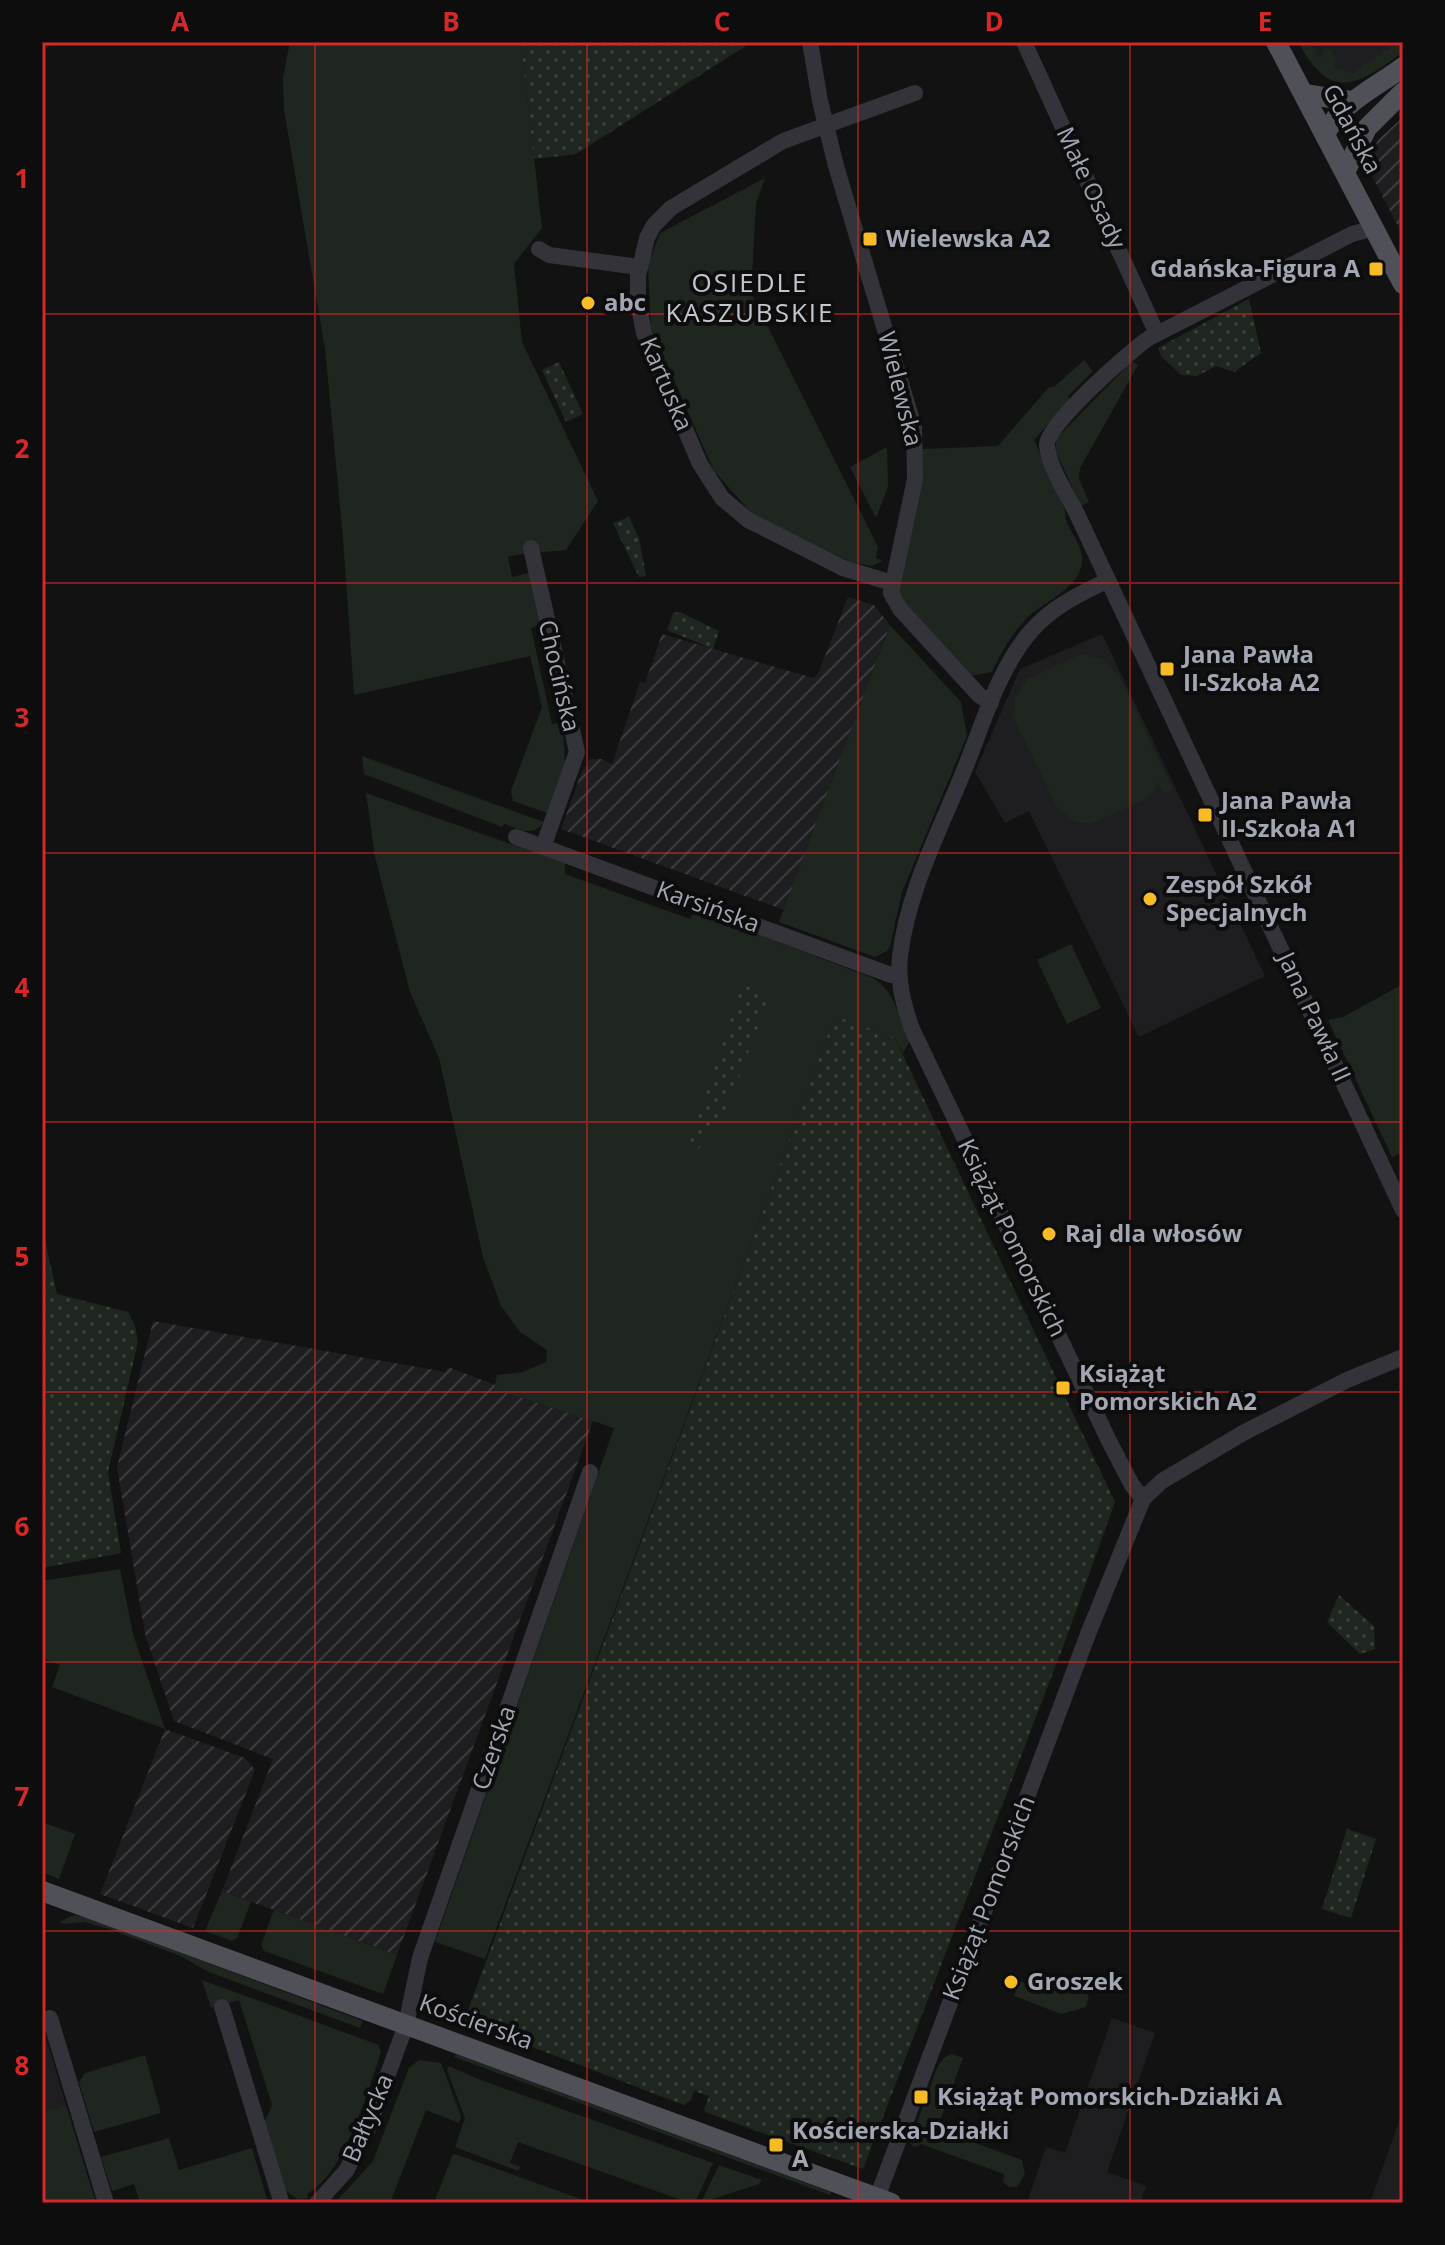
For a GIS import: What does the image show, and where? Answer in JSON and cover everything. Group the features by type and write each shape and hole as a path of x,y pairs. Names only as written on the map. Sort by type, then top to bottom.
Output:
{"main road":[{"name":"Gdańska","path":"1276,42 1403,284"},
{"path":"1325,134 1332,121 1351,101 1403,67"},
{"path":"1345,172 1367,128 1403,92"},
{"path":"1304,94 1351,101"},
{"path":"1325,134 1367,128"},
{"name":"Kościerska","path":"42,1891 884,2200"}],"street":[{"name":"Wielewska","path":"810,42 826,126 914,427 915,479 892,583"},
{"name":"Małe Osady","path":"1024,42 1153,336"},
{"name":"Kartuska","path":"892,583 843,568 815,554 748,520 722,498 700,464 644,333 638,301 639,267 654,225 671,208 783,141 915,93"},
{"path":"1153,336 1352,234 1375,228"},
{"path":"539,249 549,255 639,267"},
{"name":"Jana Pawła II","path":"1153,336 1130,351 1051,432 1046,442 1050,456 1403,1210"},
{"name":"Chocińska","path":"531,548 577,752 543,847"},
{"name":"Książąt Pomorskich","path":"884,2200 1088,1634 1143,1499 1128,1478 1104,1431 912,1029 899,975 902,940 912,897 1006,667 1033,629 1056,607 1108,580"},
{"path":"892,583 893,600 900,609 979,695 991,703"},
{"name":"Karsińska","path":"516,837 891,975 899,975"},
{"path":"1143,1499 1162,1481 1243,1433 1347,1380 1403,1357"},
{"name":"Czerska","path":"406,2025 420,1958 590,1472"},
{"path":"222,2007 279,2202 298,2203"},
{"path":"50,2018 106,2203"},
{"name":"Bałtycka","path":"317,2203 355,2157 406,2025"}],"shaded area":[{"path":"290,42 521,42 542,228 514,264 522,342 598,501 566,550 508,557 512,577 529,573 540,621 531,628 552,724 558,723 563,727 565,764 547,813 513,801 511,791 542,707 530,656 354,695 325,349 284,110 283,77"},
{"path":"521,42 752,42 576,154 534,159"},
{"path":"1298,42 1311,42 1310,46 1317,49 1315,56 1322,57 1325,48 1336,59 1334,68 1355,73 1356,68 1362,69 1363,63 1375,60 1376,55 1382,56 1383,50 1389,51 1396,42 1403,42 1403,52 1372,73 1346,83 1322,74"},
{"path":"1311,42 1396,42 1395,47 1355,73 1333,68 1322,57 1315,56"},
{"path":"1403,117 1403,236 1369,170 1377,141"},
{"path":"765,178 756,204 751,293 878,547 876,558 883,561 872,566 850,562 755,517 714,471 651,328 648,265 660,233"},
{"path":"1249,299 1261,353 1234,372 1216,366 1197,376 1181,375 1161,356 1158,348"},
{"path":"1084,360 1093,371 1068,396 1070,400 1034,440 1081,550 1078,575 1019,627 992,672 970,676 898,595 922,449 998,446 1049,387 1054,387"},
{"path":"1132,361 1138,365 1080,468 1079,479 1089,502 1081,506 1056,452 1056,439"},
{"path":"559,362 583,414 566,422 542,370"},
{"path":"887,447 888,486 876,518 850,467"},
{"path":"629,517 639,538 646,576 639,577 613,523"},
{"path":"848,597 874,605 890,625 784,910 561,829 582,771 590,759 601,759 612,764 640,682 645,683 662,634 813,678 818,674"},
{"path":"680,612 719,631 713,649 667,630 673,613"},
{"path":"890,625 961,702 967,736 902,892 890,946 875,957 779,922"},
{"name":"Zespół Szkół Specjalnych","path":"1102,634 1265,976 1139,1037 1029,811 1005,823 975,772 1020,669"},
{"path":"1081,654 1102,659 1119,676 1173,790 1164,794 1158,783 1150,797 1091,824 1075,822 1058,809 1014,719 1015,698 1027,679"},
{"path":"362,756 544,822 530,831 504,824 502,827 364,774"},
{"path":"366,793 565,863 565,874 690,919 694,912 699,912 873,978 891,997 910,1041 903,1053 895,1038 835,1017 485,1959 435,1942 614,1428 494,1389 497,1375 523,1372 546,1362 547,1350 520,1332 501,1306 483,1257 439,1058 410,992 375,857"},
{"path":"1071,944 1101,1008 1067,1024 1037,960"},
{"path":"1403,984 1403,1152 1392,1157 1328,1020 1343,1017"},
{"path":"742,985 770,994 726,1112 695,1154 687,1151"},
{"path":"835,1016 895,1038 1115,1502 1067,1636 863,2169 707,2113 704,2110 709,2096 694,2091 690,2101 684,2105 464,2021"},
{"path":"42,1227 57,1294 128,1312 138,1342 108,1472 121,1553 42,1568"},
{"path":"153,1321 446,1372 448,1367 496,1385 495,1389 593,1421 397,1955 222,1891 273,1759 174,1721 145,1634 117,1467"},
{"path":"120,1569 133,1634 165,1729 52,1687 60,1665 42,1658 42,1581"},
{"path":"1339,1595 1374,1626 1375,1649 1360,1654 1327,1622"},
{"path":"165,1729 245,1758 255,1770 193,1928 100,1894"},
{"path":"42,1822 75,1834 59,1879 42,1872"},
{"path":"1347,1829 1376,1839 1351,1918 1322,1909"},
{"path":"222,1891 251,1902 237,1938 232,1941 205,1931"},
{"path":"274,1910 397,1955 383,1994 264,1951 261,1945"},
{"path":"74,1915 363,2021 360,2028 209,1972 178,1955 109,1929 84,1922 59,1922"},
{"path":"1050,1979 1085,1991 1089,1997 1086,2007 1061,2014 1014,1996 1020,1981 1045,1991"},
{"path":"202,1980 379,2045 381,2053 362,2110 344,2150 321,2183 307,2194 308,2198 297,2199 284,2189 264,2123 272,2105 239,2000 211,2008"},
{"path":"1112,2018 1155,2033 1107,2172 1146,2186 1140,2203 1037,2203 1028,2200 1046,2147 1065,2153"},
{"path":"42,2024 66,2105 42,2112"},
{"path":"456,2054 831,2192 830,2195 454,2057"},
{"path":"952,2054 963,2058 937,2129 1022,2160 1025,2174 1017,2187 1009,2187 1003,2182 1004,2174 921,2144 914,2147 910,2143 924,2103 927,2103 936,2071 942,2060"},
{"path":"145,2055 161,2113 94,2132 79,2082 85,2073"},
{"path":"419,2060 441,2063 461,2116 459,2123 426,2110 390,2203 335,2203 373,2161 409,2068"},
{"path":"449,2066 713,2163 695,2203 683,2203 518,2142 510,2163 521,2167 518,2171 455,2147 465,2118 447,2070"},
{"path":"66,2105 96,2203 42,2203 42,2112"},
{"path":"1403,2110 1403,2203 1370,2203"},
{"path":"169,2138 179,2170 252,2148 268,2203 140,2203 134,2184 112,2191 101,2157"},
{"path":"453,2154 458,2155 592,2203 434,2203"},
{"path":"719,2165 762,2180 759,2184 701,2203"}],"place":[{"name":"Wielewska A2","path":"870,239"},
{"name":"Gdańska-Figura A","path":"1376,269"},
{"name":"abc","path":"588,303"},
{"name":"Jana Pawła II-Szkoła A2","path":"1167,669"},
{"name":"Jana Pawła II-Szkoła A1","path":"1205,815"},
{"name":"Zespół Szkół Specjalnych","path":"1150,899"},
{"name":"Raj dla włosów","path":"1049,1234"},
{"name":"Książąt Pomorskich A2","path":"1063,1388"},
{"name":"Groszek","path":"1011,1982"},
{"name":"Książąt Pomorskich-Działki A","path":"921,2097"},
{"name":"Kościerska-Działki A","path":"776,2145"}],"district":[{"name":"OSIEDLE KASZUBSKIE","path":"750,298"}]}
